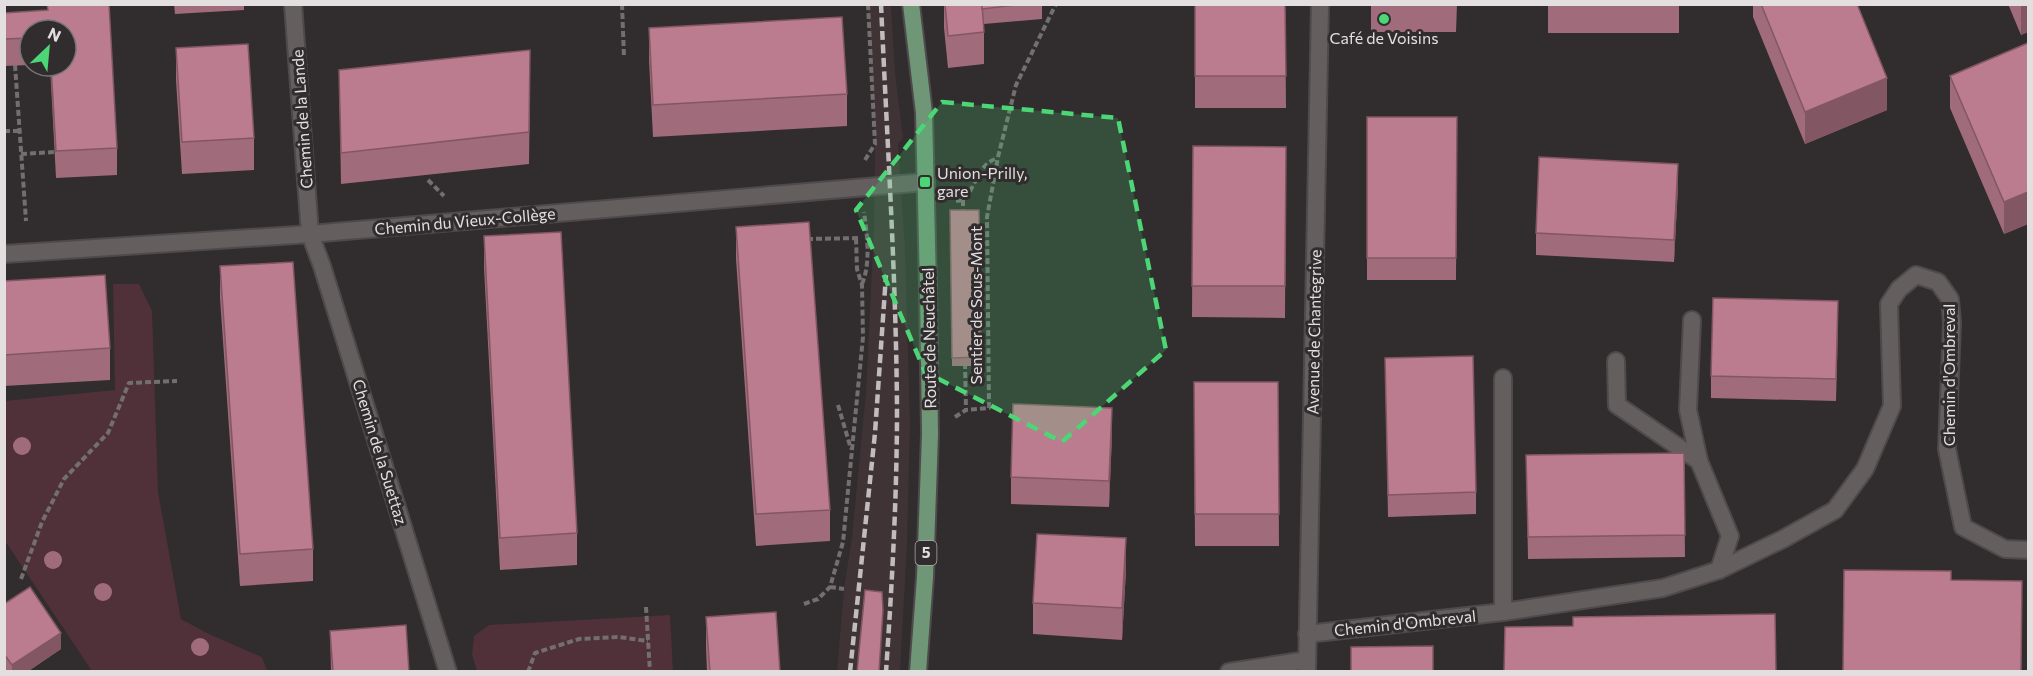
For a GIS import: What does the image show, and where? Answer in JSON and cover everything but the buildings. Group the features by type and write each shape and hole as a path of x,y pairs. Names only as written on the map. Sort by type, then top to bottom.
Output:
{"main road":[{"name":"Route de Neuchâtel","path":"911,4 924,112 930,434 925,577 918,672"}],"street":[{"name":"Chemin de la Lande","path":"293,4 310,234"},
{"name":"Avenue de Chantegrive","path":"1307,666 1320,4"},
{"name":"Chemin du Vieux-Collège","path":"4,254 310,234 926,182"},
{"name":"Chemin de la Suettaz","path":"310,234 322,266 448,672"},
{"name":"Chemin d'Ombreval","path":"1307,634 1503,612 1663,588 1719,570 1783,539 1835,510 1865,469 1892,406 1889,304 1899,288 1916,275 1938,282 1950,299 1952,323 1947,449 1963,527 2005,549 2028,550"},
{"path":"1692,320 1688,410 1699,461 1730,536 1719,570"},
{"path":"1616,360 1617,405 1699,461"},
{"path":"1503,378 1503,612"},
{"path":"1230,672 1307,666"}],"path":[{"path":"622,4 624,57"},
{"path":"868,4 875,144"},
{"name":"Sentier de Sous-Mont","path":"930,434 966,410 989,408 987,217 998,158 1016,86 1056,4"},
{"path":"15,65 26,221"},
{"path":"4,131 20,130"},
{"path":"21,154 55,152"},
{"path":"956,201 963,200 968,195 986,162 998,158"},
{"path":"428,180 448,201"},
{"path":"963,200 963,220"},
{"path":"862,285 866,274 867,229"},
{"path":"804,604 818,599 830,587 843,542 863,337 862,285 857,269 859,238 806,239"},
{"path":"965,352 966,410"},
{"path":"21,579 42,522 64,479 108,433 129,383 177,381"},
{"path":"838,405 852,453"},
{"path":"830,587 844,590"},
{"path":"646,607 650,672"},
{"path":"528,672 535,653 579,639 619,638 648,641"}],"highlighted area":[{"path":"942,102 1118,118 1166,350 1062,442 925,372 856,210"}],"shaded area":[{"path":"868,5 891,5 895,73 903,138 898,144 905,248 910,423 907,546 900,671 837,672 866,392 874,228 875,144"},
{"path":"113,284 139,284 152,311 158,492 181,619 262,657 267,671 92,671 5,541 5,401 115,390"},
{"path":"670,615 673,671 477,671 472,655 474,636 489,625"}],"railway":[{"path":"881,4 893,257 897,408 894,540 886,672"},
{"path":"850,672 875,433 886,275"}],"place":[{"name":"Café de Voisins","path":"1384,19"},
{"name":"Union-Prilly, gare","path":"925,182"}]}
